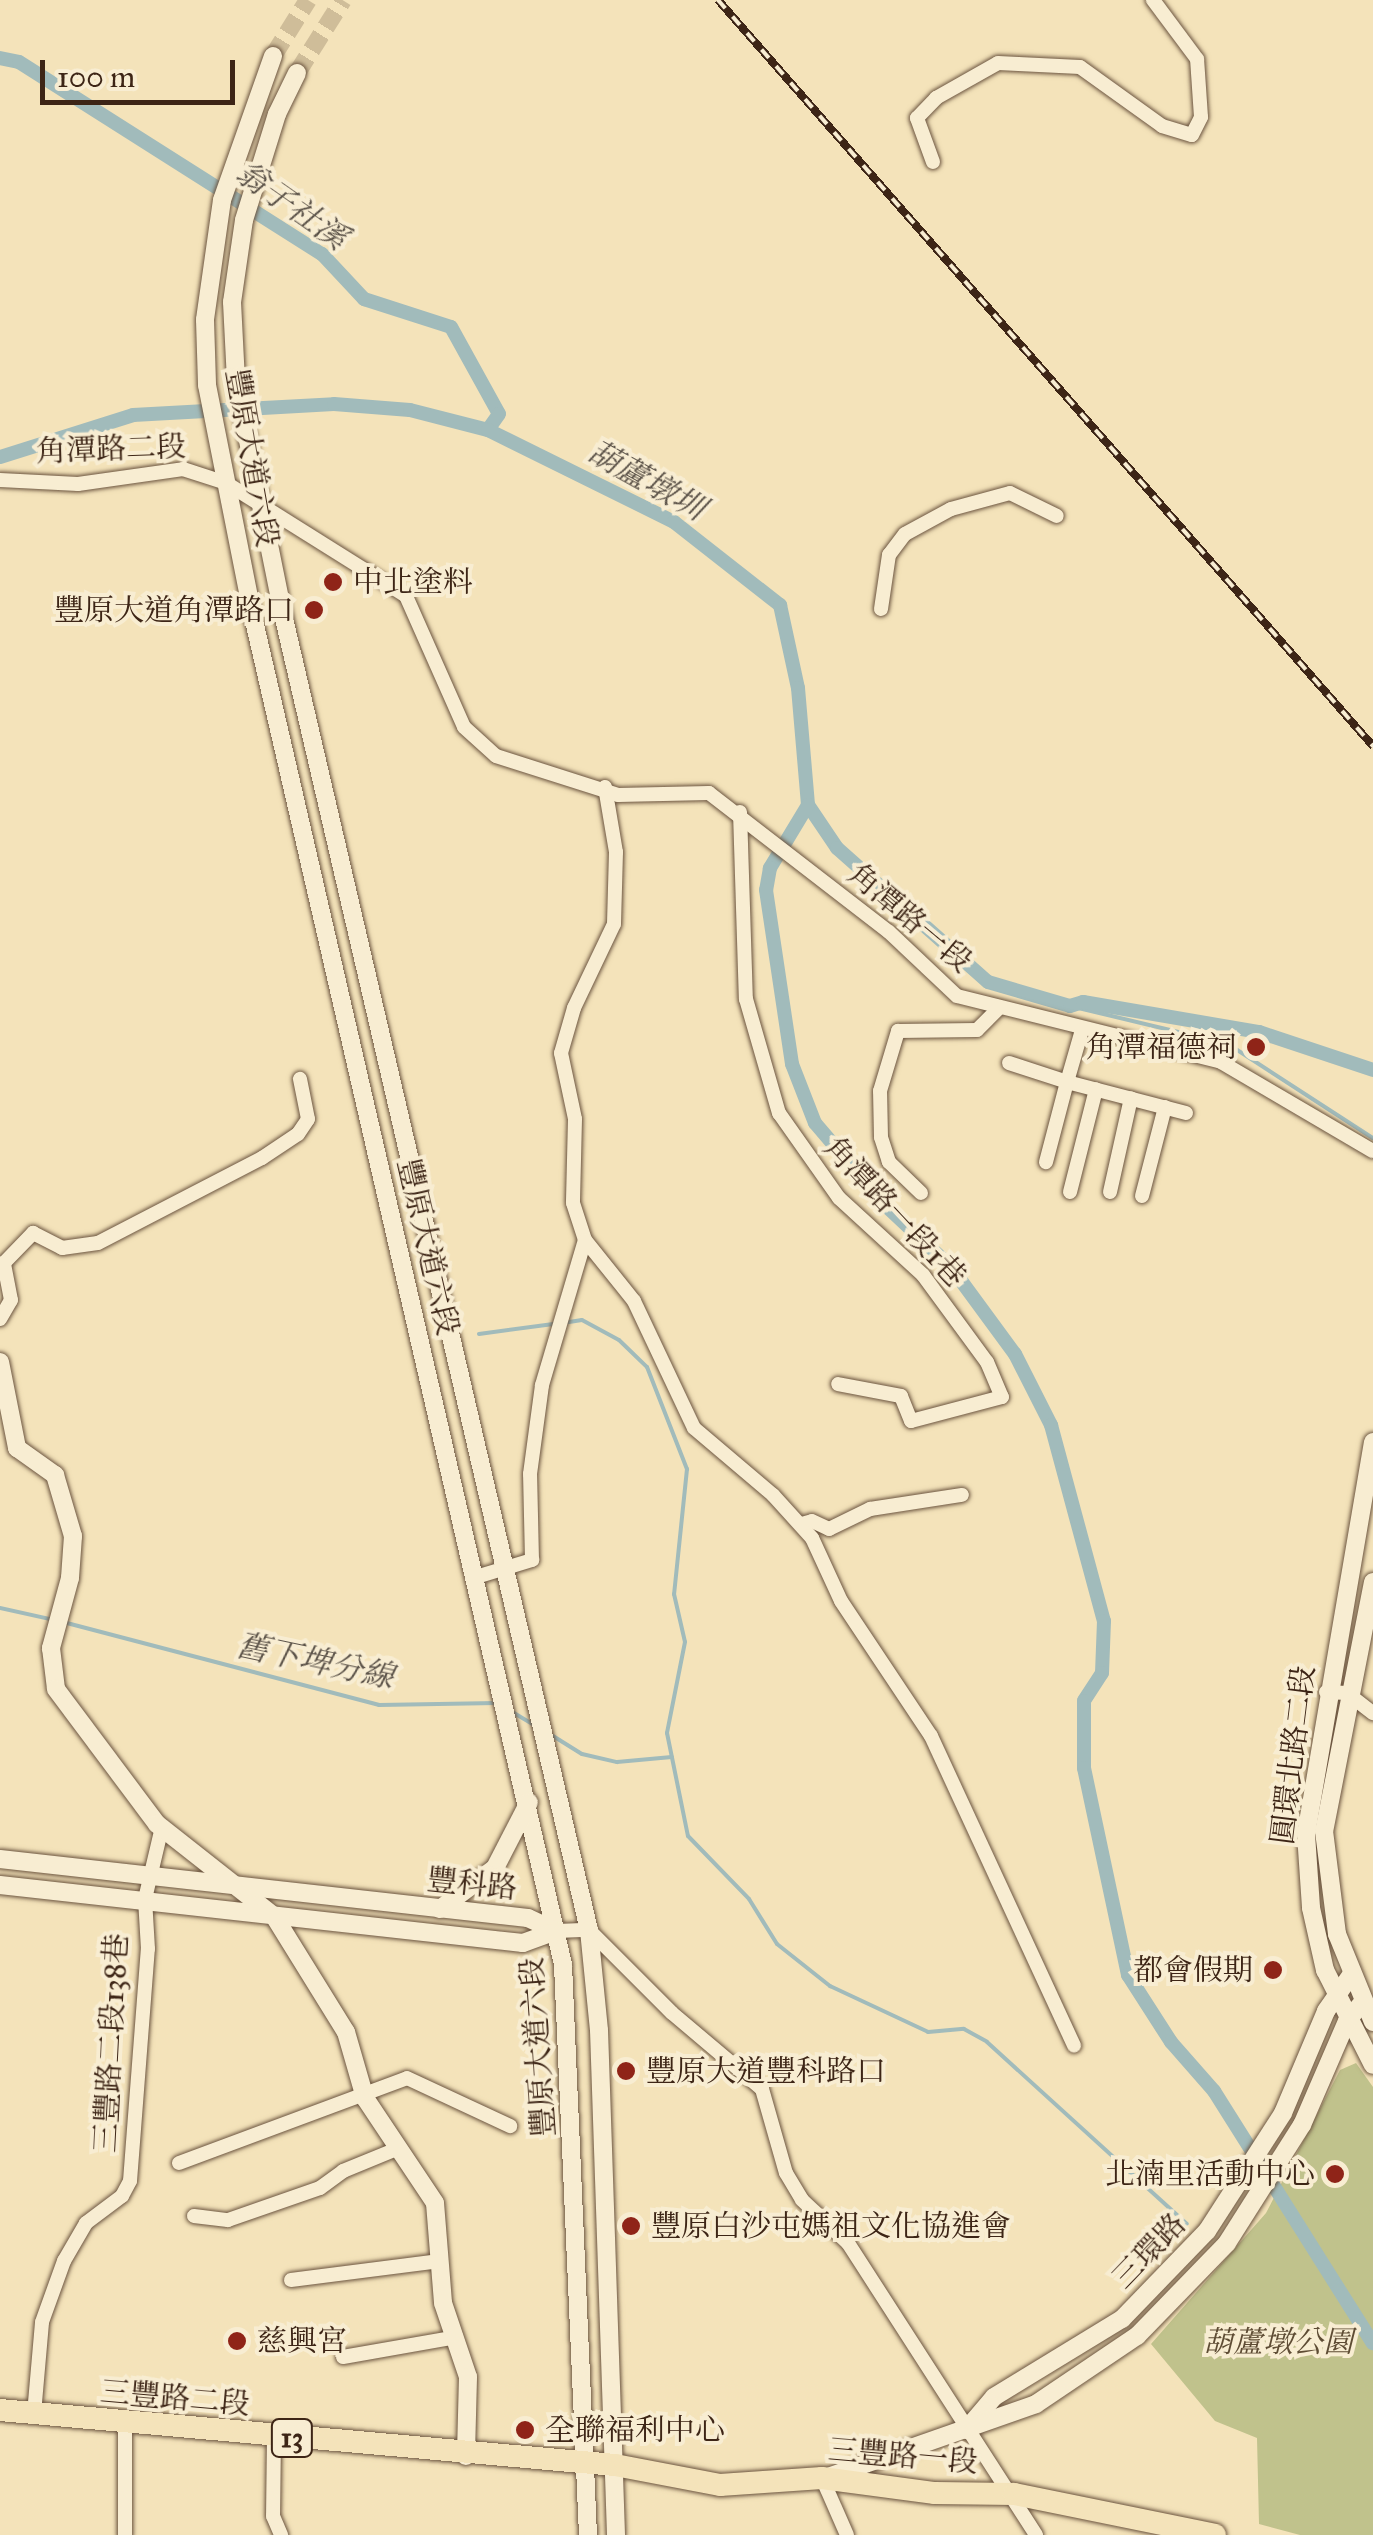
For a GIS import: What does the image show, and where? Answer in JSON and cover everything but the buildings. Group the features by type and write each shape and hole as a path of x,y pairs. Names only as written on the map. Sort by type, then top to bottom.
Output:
{"main road":[{"name":"三豐路二段","path":"0,2410 466,2456 585,2463"},
{"name":"三豐路一段","path":"585,2463 615,2465 720,2486 822,2478 936,2493 1014,2494 1214,2535"}],"street":[{"path":"932,162 917,118 936,98 998,63 1080,66 1162,126 1192,136 1201,117 1197,59 1153,0"},
{"name":"豐原大道六段","path":"273,56 222,200 205,320 208,387 226,483 556,1931 570,2043 588,2535"},
{"name":"豐原大道六段","path":"297,72 277,114 244,220 232,302 236,381 260,508 539,1728 589,1930 616,2535"},
{"name":"角潭路二段","path":"0,480 78,484 183,469 226,483 260,508 294,522 406,596 419,613 452,702 485,749 524,768 605,787 618,795 709,793 744,815"},
{"path":"881,609 889,555 905,534 951,510 1010,493 1057,516"},
{"path":"605,787 614,836 614,924 561,1052 575,1120 573,1203 585,1240 634,1301 694,1428 802,1524 841,1601 930,1736 1074,2046"},
{"name":"角潭路一段","path":"744,815 957,996 1222,1062 1373,1151"},
{"name":"角潭路一段1巷","path":"744,815 746,999 779,1114 839,1198 924,1276 994,1372 1002,1397 911,1421 901,1396 838,1384"},
{"path":"921,1193 889,1162 881,1137 880,1091 898,1031 976,1030 999,1008"},
{"path":"1046,1162 1082,1030"},
{"path":"1009,1062 1067,1082 1186,1113"},
{"path":"0,1318 10,1300 4,1263 32,1233 62,1248 98,1242 262,1158 298,1134 308,1119 300,1079"},
{"path":"1070,1192 1096,1089"},
{"path":"1110,1192 1131,1098"},
{"path":"1142,1196 1164,1107"},
{"path":"476,1577 532,1560 530,1474 542,1385 585,1240"},
{"path":"0,1362 17,1448 55,1475 73,1536 70,1578 51,1648 56,1688 162,1827 238,1882 274,1916 346,2032 364,2098 434,2203 443,2303 468,2376 466,2456"},
{"name":"圓環北路二段","path":"1373,1442 1326,1692 1307,1859 1315,1929 1334,1996 1373,2065"},
{"path":"802,1524 812,1521 828,1529 870,1508 962,1495"},
{"name":"圓環北路二段","path":"1373,1582 1327,1793 1324,1857 1330,1909 1351,1975 1373,2022"},
{"path":"1326,1692 1346,1693 1373,1713"},
{"path":"438,1910 495,1868 529,1801"},
{"name":"三豐路二段138巷","path":"34,2414 42,2322 64,2261 86,2223 122,2196 130,2181 148,1949 145,1899 148,1873 162,1827"},
{"name":"豐科路","path":"0,1859 238,1882 438,1910 528,1918 556,1931"},
{"name":"豐科路","path":"0,1885 523,1943 556,1931"},
{"path":"556,1931 589,1930 672,2014 762,2090 786,2173 802,2200 848,2243 966,2430 1014,2494 1036,2535"},
{"name":"三環路","path":"966,2430 994,2396 1122,2319 1217,2216 1283,2113 1334,1996 1351,1975"},
{"name":"三環路","path":"822,2478 1036,2404 1136,2336 1226,2243 1302,2125 1347,2021 1363,2002"},
{"path":"178,2163 364,2098 406,2078 510,2126"},
{"path":"194,2216 228,2220 320,2188 343,2171 400,2148"},
{"path":"291,2280 440,2261"},
{"path":"1122,2319 1136,2336"},
{"path":"342,2357 456,2337"},
{"path":"125,2425 125,2535"},
{"path":"274,2436 273,2516 281,2535"},
{"path":"822,2478 848,2535"}],"green space":[{"name":"葫蘆墩公園","path":"1356,2063 1373,2087 1373,2535 1300,2535 1259,2524 1257,2438 1215,2421 1151,2344 1266,2213 1340,2070"}],"waterway":[{"name":"翁子社溪","path":"0,58 19,62 322,254 364,299 451,327 499,414 488,430"},
{"name":"葫蘆墩圳","path":"0,457 133,415 334,404 410,410 488,430 674,522 780,605 798,688 808,805 837,848 988,982 1070,1006 1083,1002 1259,1032 1373,1070"},
{"path":"808,805 770,868 766,890 792,1064 815,1123 885,1205 951,1267 1015,1354 1051,1425 1104,1621 1102,1673 1084,1701 1084,1768 1128,1975 1171,2042 1214,2091 1373,2343"},
{"path":"1070,1006 1228,1044 1373,1138"},
{"path":"563,1323 582,1320 619,1340 647,1367 687,1469 674,1594 685,1642 667,1733 688,1836 749,1899 777,1944 830,1986 928,2032 964,2029 987,2042 1187,2224"},
{"path":"479,1334 553,1324"},
{"name":"舊下埤分線","path":"0,1608 54,1620"},
{"name":"舊下埤分線","path":"63,1622 379,1705 497,1703"},
{"name":"舊下埤分線","path":"514,1713 536,1726"},
{"name":"舊下埤分線","path":"553,1736 582,1754 617,1762 672,1757"}],"tunnel":[{"path":"273,56 308,0"},
{"path":"297,73 343,0"}],"railway":[{"path":"718,0 1373,746"}],"place":[{"name":"中北塗料","path":"333,582"},
{"name":"豐原大道角潭路口","path":"314,610"},
{"name":"角潭福德祠","path":"1256,1047"},
{"name":"都會假期","path":"1273,1970"},
{"name":"豐原大道豐科路口","path":"626,2071"},
{"name":"北湳里活動中心","path":"1335,2174"},
{"name":"豐原白沙屯媽祖文化協進會","path":"631,2226"},
{"name":"慈興宮","path":"237,2341"},
{"name":"全聯福利中心","path":"525,2430"}]}
